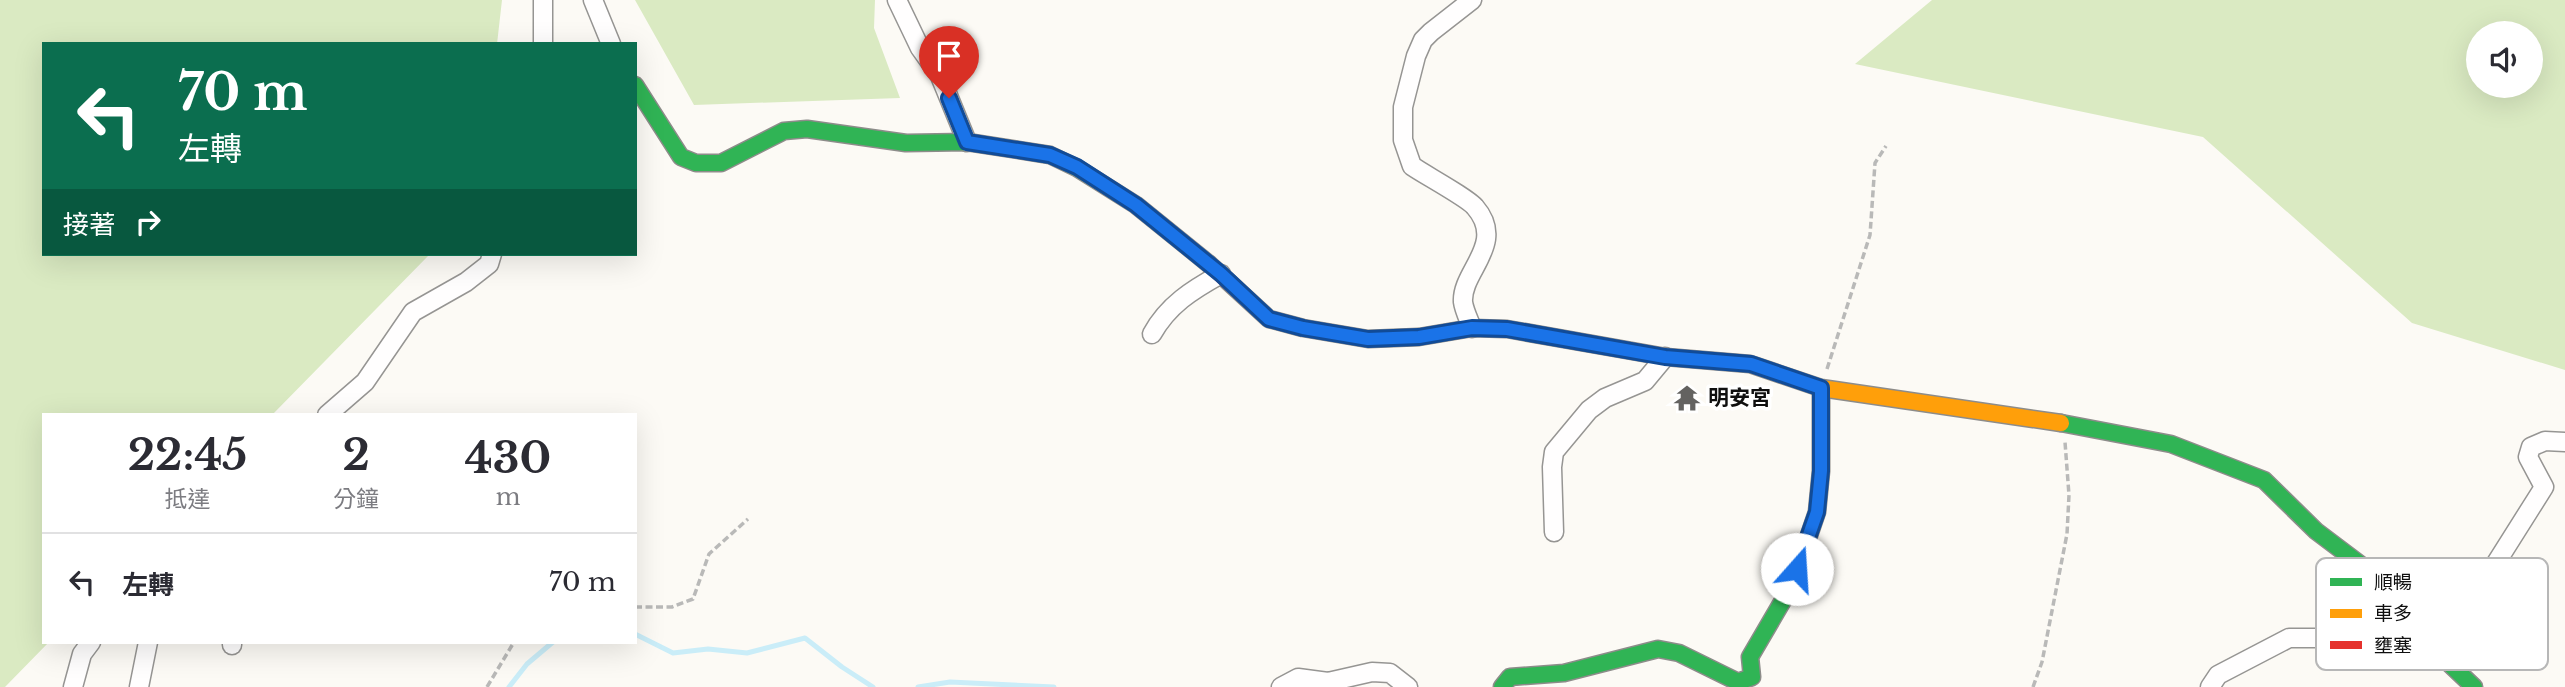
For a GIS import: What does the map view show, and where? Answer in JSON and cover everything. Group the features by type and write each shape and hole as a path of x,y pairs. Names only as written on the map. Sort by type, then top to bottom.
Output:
{"street":[{"path":"543,0 543,42"},
{"path":"593,0 610,42"},
{"path":"897,0 920,48 940,76 967,142"},
{"path":"1472,0 1423,40 1416,56 1403,107 1403,140 1412,166 1475,206 1485,227 1485,250 1467,285 1464,302 1472,328"},
{"path":"637,88 681,158 696,163 721,163 784,131 807,129 906,143 967,142 1050,155 1077,167 1136,205 1221,274 1269,319 1303,328 1368,339 1419,337 1472,328 1507,329 1665,357 1751,364 1821,388 2064,422 2171,444 2264,480 2316,531 2352,558"},
{"path":"329,413 365,382 413,312 466,282 489,264 491,256"},
{"path":"1152,334 1161,317 1186,294 1221,274"},
{"path":"1554,532 1554,452 1589,410 1605,398 1645,380 1665,357"},
{"path":"1502,687 1510,677 1564,673 1658,649 1679,653 1738,682 1757,682 1750,657 1792,585 1817,512 1821,471 1821,388"},
{"path":"2499,558 2544,487 2528,457 2531,447 2545,441 2565,442"},
{"path":"2210,687 2218,675 2289,638 2316,638"},
{"path":"73,687 82,654 90,644"},
{"path":"139,687 148,644"},
{"path":"1282,687 1298,678 1328,682 1373,672 1390,673 1408,687"},
{"path":"2453,679 2474,687"}],"path":[{"path":"1821,388 1870,235 1875,163 1886,146"},
{"path":"2034,687 2042,662 2067,534 2069,495 2064,422"},
{"path":"637,607 672,607 692,599 709,554 748,519"},
{"path":"487,687 513,644"}],"green space":[{"path":"0,0 502,0 497,42 42,42 42,256 428,256 274,413 42,413 42,644 47,644 5,687 0,687"},
{"path":"635,0 875,0 874,28 900,98 694,105"},
{"path":"1932,0 2565,0 2565,370 2412,323 2203,137 1855,64"}],"waterway":[{"path":"637,635 673,653 708,649 747,653 805,638 873,687"},
{"path":"509,687 527,664 551,644"},
{"path":"918,687 950,682 1054,687"}],"traffic: fast":[{"path":"637,88 681,157 696,163 721,163 784,131 807,129 906,143 967,142 1050,155 1077,168 1136,205 1209,264"},
{"path":"1502,687 1510,677 1564,673 1658,649 1679,653 1738,682 1752,677 1750,657 1792,585 1817,512 1821,471 1821,388"},
{"path":"2061,423 2171,444 2264,480 2316,531 2352,558"},
{"path":"2456,670 2474,687"}],"traffic: slow":[{"path":"1666,357 1750,364 1821,388 2061,423"}],"traffic: jam":[{"path":"1209,264 1269,319 1303,328 1368,339 1419,337 1472,328 1507,329 1666,357"}],"place":[{"name":"明安宮","path":"1687,398"}],"route":[{"path":"949,98 967,142 1050,155 1077,167 1136,205 1221,274 1269,319 1368,339 1419,337 1472,328 1507,329 1665,357 1751,364 1821,388 1821,471 1817,512 1797,569"}]}
